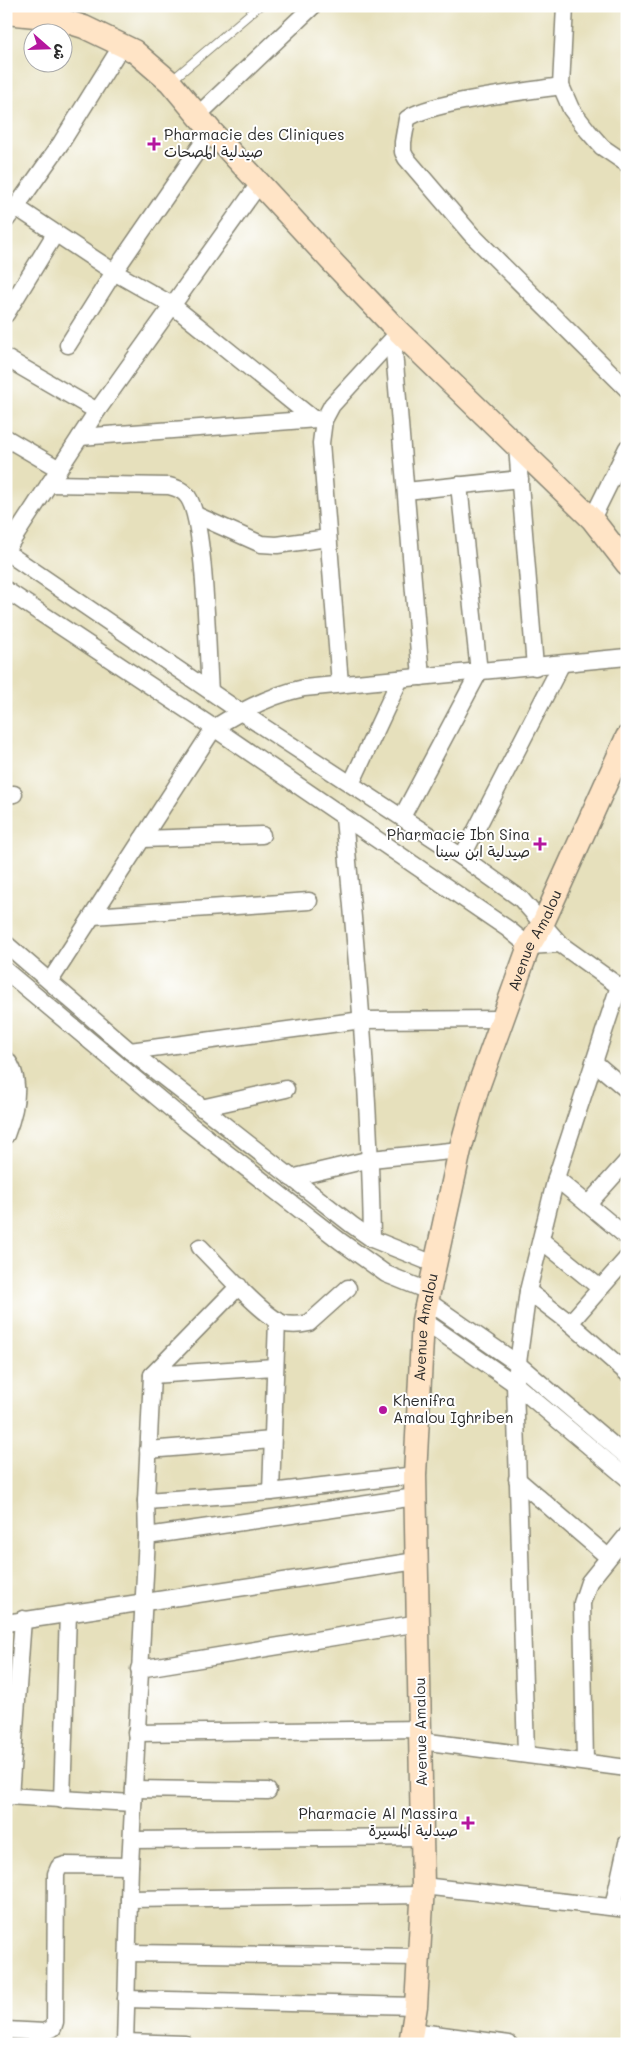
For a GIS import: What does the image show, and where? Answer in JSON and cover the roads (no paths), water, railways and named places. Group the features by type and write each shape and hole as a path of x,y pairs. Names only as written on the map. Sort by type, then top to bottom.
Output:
{"main road":[{"path":"6,13 55,18 84,27 122,44 170,82 396,336 592,519 627,564"},
{"name":"Avenue Amalou","path":"411,2037 416,2006 420,1957 423,1890 415,1475 426,1303 460,1150 476,1090 530,946 544,923 627,737"}],"street":[{"path":"68,345 205,123 313,6"},
{"path":"565,6 561,86 571,109 588,131 602,147 627,164"},
{"path":"122,44 61,143 11,214 55,234 114,272 172,305 318,419 340,684"},
{"path":"561,86 439,106 414,113 407,119 402,152 471,234 627,388"},
{"path":"259,184 97,411 6,551 239,711 462,857 521,899 544,923 560,944 623,989 594,1062 556,1178 528,1291 515,1384 526,1753"},
{"path":"6,314 55,234"},
{"path":"80,437 318,419 396,336"},
{"path":"396,336 421,677"},
{"path":"6,358 97,411"},
{"path":"6,438 59,469"},
{"path":"517,447 535,667"},
{"path":"592,519 627,448"},
{"path":"406,490 520,479"},
{"path":"49,484 169,486 180,489 188,498 196,515 210,691"},
{"path":"402,817 478,672 459,485"},
{"path":"196,515 246,539 261,544 277,545 328,538"},
{"path":"6,590 214,728 508,929 530,946 560,944"},
{"path":"50,981 214,728 239,711 281,693 340,684 561,665 627,657"},
{"path":"462,857 561,665"},
{"path":"350,784 400,679"},
{"path":"344,818 362,1020 371,1159 372,1239"},
{"path":"142,839 262,835"},
{"path":"93,916 309,901"},
{"path":"6,944 130,1051 291,1178 372,1239 434,1264"},
{"path":"6,971 167,1106 340,1241 426,1303 518,1364 627,1457"},
{"path":"130,1051 362,1020 503,1020"},
{"path":"6,1060 16,1074 18,1085 7,1129"},
{"path":"594,1062 627,1090"},
{"path":"201,1108 286,1089"},
{"path":"291,1178 371,1159 460,1150"},
{"path":"589,1203 627,1161"},
{"path":"556,1178 589,1203 627,1237"},
{"path":"541,1240 600,1288"},
{"path":"200,1247 239,1286 277,1320 285,1324 309,1323 348,1288"},
{"path":"570,1323 627,1258"},
{"path":"185,2044 126,2043 130,1866 147,1536 146,1501 152,1375 239,1286"},
{"path":"528,1291 623,1363"},
{"path":"426,1303 515,1384 627,1478"},
{"path":"271,1492 277,1320"},
{"path":"152,1375 274,1367"},
{"path":"148,1450 272,1440"},
{"path":"146,1501 271,1492 415,1475"},
{"path":"517,1479 608,1557"},
{"path":"147,1536 416,1497"},
{"path":"585,1762 582,1603 589,1582 627,1535"},
{"path":"6,1622 143,1604 416,1560"},
{"path":"62,1800 68,1613"},
{"path":"23,1620 8,1796 62,1800 268,1791"},
{"path":"139,1669 419,1623"},
{"path":"136,1733 421,1735 627,1768"},
{"path":"132,1840 423,1837"},
{"path":"129,1900 423,1890 620,1908 627,1842"},
{"path":"6,2030 45,2032 53,2028 55,2022 56,1874 59,1867 65,1865 130,1866"},
{"path":"128,1953 420,1957"},
{"path":"126,1999 416,2006"},
{"path":"411,2037 509,2044"}],"lane":[{"path":"170,82 259,6"}],"place":[{"name":"Pharmacie des Cliniques صيدلية المصحات","path":"154,144"},
{"name":"Pharmacie Ibn Sina صيدلية ابن سينا","path":"540,844"},
{"name":"Khenifra Amalou Ighriben","path":"383,1410"},
{"name":"Pharmacie Al Massira صيدلية المسيرة","path":"468,1823"}]}
